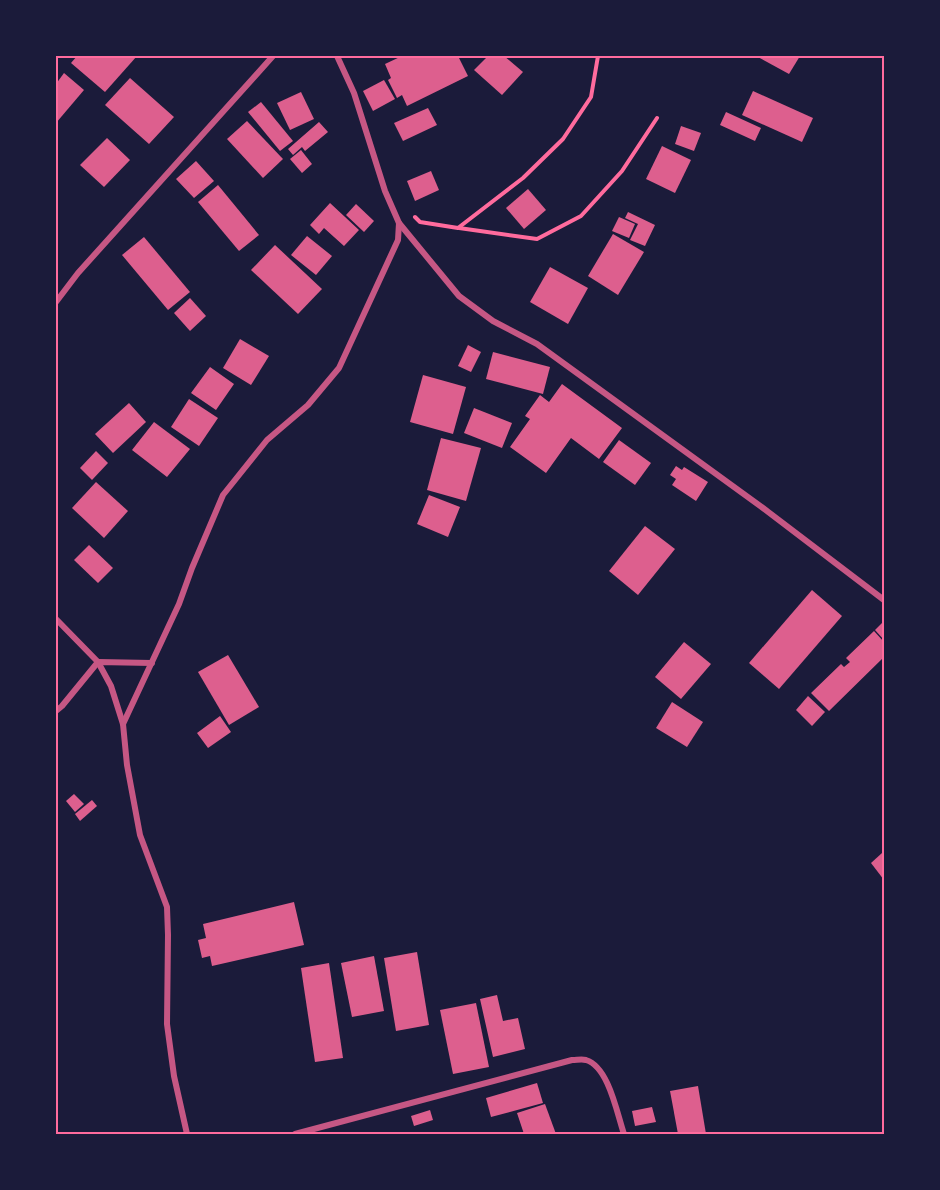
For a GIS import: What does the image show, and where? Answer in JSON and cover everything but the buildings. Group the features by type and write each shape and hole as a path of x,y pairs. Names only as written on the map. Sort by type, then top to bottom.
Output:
{"street":[{"path":"56,302 78,273 273,56"},
{"path":"337,56 354,93 385,190 399,223 459,296 493,321 537,344 772,514 885,600"},
{"path":"123,724 153,663 224,495 267,440 308,405 339,368 398,240 399,223"},
{"path":"56,619 98,662 111,686 123,724 127,765 140,835 167,907 167,1024 174,1076 187,1134"},
{"path":"98,662 153,663"},
{"path":"56,711 98,662"},
{"path":"296,1134 572,1060 585,1060 594,1064 604,1074 624,1134"}],"path":[{"path":"458,228 523,178 563,139 591,97 598,56"},
{"path":"412,214 420,222 537,238 581,216 622,171 657,118"}]}
